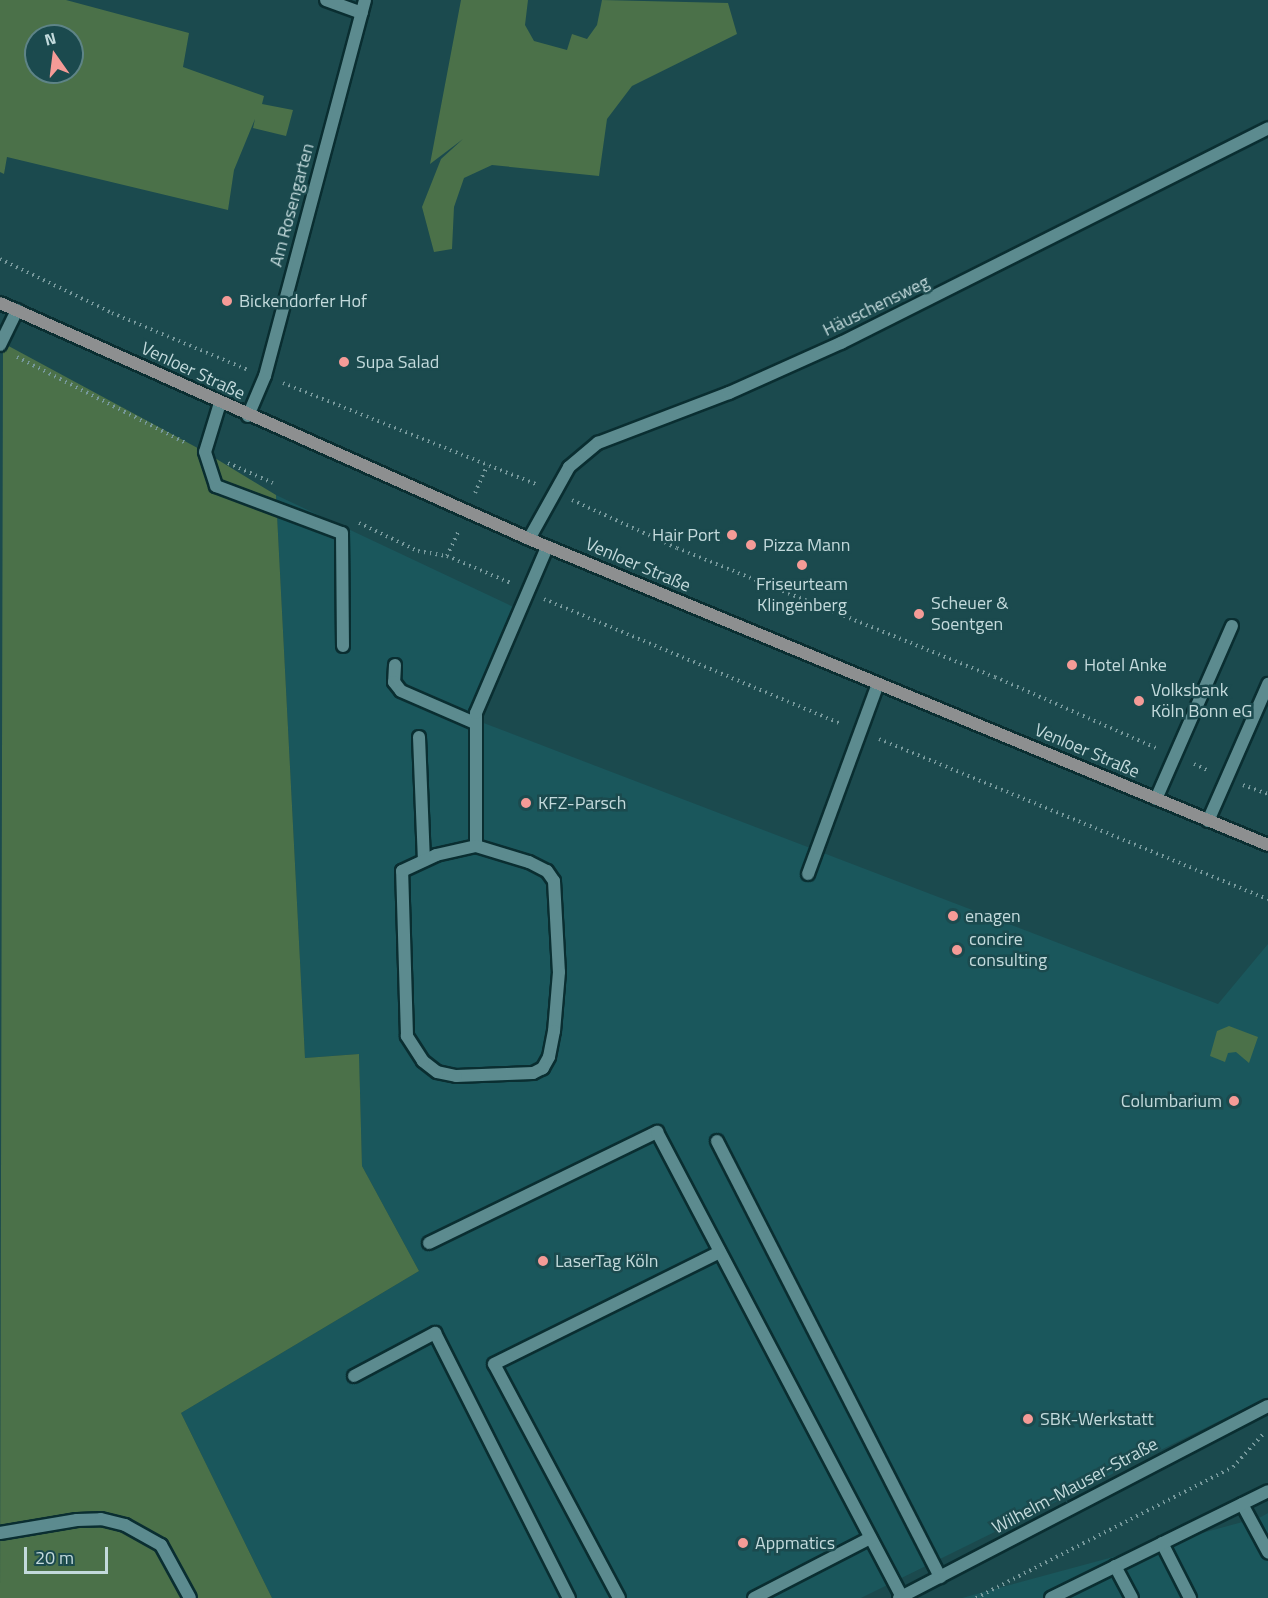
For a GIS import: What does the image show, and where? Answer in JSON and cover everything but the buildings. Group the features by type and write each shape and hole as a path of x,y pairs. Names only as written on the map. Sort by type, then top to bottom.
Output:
{"main road":[{"name":"Venloer Straße","path":"0,303 248,416 547,547 1268,845"}],"street":[{"path":"326,0 362,13"},
{"name":"Am Rosengarten","path":"248,416 265,376 365,0"},
{"name":"Häuschensweg","path":"529,539 553,491 569,467 598,443 729,393 841,343 1268,128"},
{"path":"5,349 17,310"},
{"path":"220,403 205,452 216,486 342,533 343,646"},
{"path":"476,846 475,723 526,590 547,547"},
{"path":"1156,799 1232,626"},
{"path":"395,665 394,682 401,691 475,723"},
{"path":"808,874 878,684"},
{"path":"1208,821 1268,684"},
{"path":"419,737 424,860"},
{"path":"476,846 529,862 547,871 554,881 559,972 554,1031 549,1057 543,1068 533,1073 456,1076 437,1072 423,1061 407,1036 400,883 402,871 424,860 476,846"},
{"path":"429,1243 657,1132 900,1597"},
{"path":"717,1141 940,1577"},
{"path":"620,1598 495,1364 720,1252"},
{"path":"354,1376 435,1333 569,1598"},
{"name":"Wilhelm-Mauser-Straße","path":"900,1597 1268,1406"},
{"path":"1051,1598 1268,1491"},
{"path":"1242,1504 1268,1552"},
{"path":"0,1533 77,1520 101,1519 125,1525 161,1545 190,1598"},
{"path":"754,1598 870,1538"},
{"path":"1162,1543 1190,1598"},
{"path":"1115,1566 1132,1598"}],"path":[{"path":"0,259 112,313 553,491 677,548 995,677 1226,779 1268,794"},
{"path":"5,349 205,452 281,487"},
{"path":"473,497 487,466"},
{"path":"354,521 418,551 447,556 526,590 576,615 1268,899"},
{"path":"447,556 458,533"},
{"path":"976,1598 1233,1467 1268,1430"}],"shaded area":[{"path":"276,495 522,611 481,722 1218,1004 1268,944 1268,1397 861,1598 272,1598 181,1413 419,1271 362,1166 359,1054 305,1058"},
{"path":"1268,1513 1268,1598 962,1598 1261,1517"}],"green space":[{"path":"0,0 66,0 189,33 183,67 264,96 262,104 293,110 286,136 253,128 255,119 234,170 228,210 7,157 4,174 0,172"},
{"path":"461,0 528,0 525,25 534,41 567,50 572,34 587,39 597,25 602,0 728,3 737,34 632,86 607,119 599,176 492,165 464,178 454,207 452,249 434,252 422,207 441,159 463,139 430,164"},
{"path":"3,343 205,452 276,495 305,1058 359,1054 362,1166 419,1271 181,1413 272,1598 0,1598"},
{"path":"1229,1026 1258,1037 1249,1063 1236,1052 1228,1053 1225,1062 1210,1056 1217,1031"}],"place":[{"name":"Bickendorfer Hof","path":"227,301"},
{"name":"Supa Salad","path":"344,362"},
{"name":"Hair Port","path":"732,535"},
{"name":"Pizza Mann","path":"751,545"},
{"name":"Friseurteam Klingenberg","path":"802,565"},
{"name":"Scheuer & Soentgen","path":"919,614"},
{"name":"Hotel Anke","path":"1072,665"},
{"name":"Volksbank Köln Bonn eG","path":"1139,701"},
{"name":"KFZ-Parsch","path":"526,803"},
{"name":"enagen","path":"953,916"},
{"name":"concire consulting","path":"957,950"},
{"name":"Columbarium","path":"1234,1101"},
{"name":"LaserTag Köln","path":"543,1261"},
{"name":"SBK-Werkstatt","path":"1028,1419"},
{"name":"Appmatics","path":"743,1543"}]}
